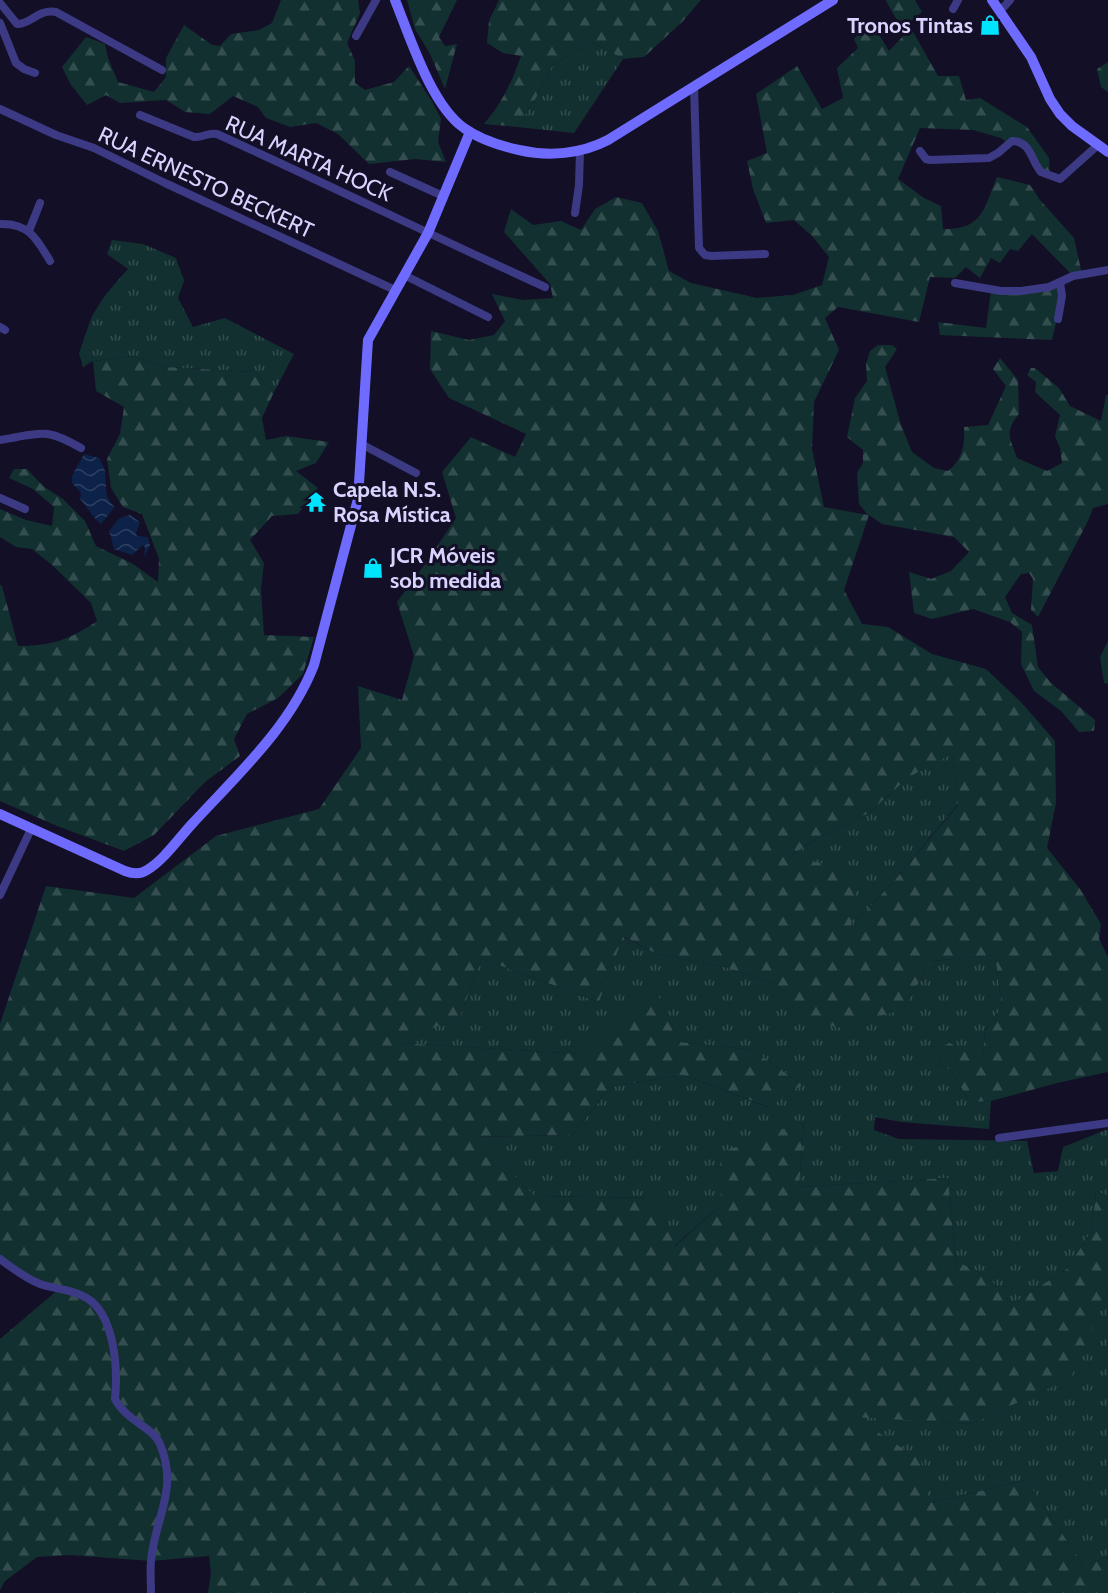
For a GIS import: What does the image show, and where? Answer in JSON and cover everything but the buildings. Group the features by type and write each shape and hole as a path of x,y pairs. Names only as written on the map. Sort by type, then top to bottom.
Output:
{"street":[{"path":"356,36 376,0"},
{"path":"395,0 432,87 453,118 470,132 505,146 531,153 552,154 580,151 608,140 833,0"},
{"path":"953,9 958,0"},
{"path":"992,0 1031,57 1050,99 1060,114 1072,126 1108,152"},
{"path":"999,10 1010,0"},
{"path":"0,3 17,24 24,23 40,13 56,12 162,70"},
{"path":"0,23 16,63 35,73"},
{"path":"694,87 699,248 705,255 711,256 765,254"},
{"name":"RUA ERNESTO BECKERT","path":"0,109 56,135 94,148 395,290"},
{"name":"RUA MARTA HOCK","path":"140,115 194,137 199,138 210,132 217,134 545,287"},
{"path":"0,814 125,872 141,873 155,863 234,778 283,721 300,697 318,653 356,510 363,446 368,340 428,233 470,132"},
{"path":"920,151 926,159 930,160 988,158 1012,141 1016,141 1029,150 1041,172 1060,179 1098,145"},
{"path":"575,213 580,151"},
{"path":"390,172 443,196"},
{"path":"29,231 40,203"},
{"path":"0,224 18,225 29,231 50,261"},
{"path":"955,282 1012,291 1043,289 1073,276 1108,270"},
{"path":"404,275 488,317"},
{"path":"1058,319 1062,296 1060,282"},
{"path":"0,440 46,433 81,448"},
{"path":"363,446 416,473"},
{"path":"0,498 25,509"},
{"path":"0,895 2,884 31,829"},
{"path":"999,1138 1108,1123"},
{"path":"0,1259 30,1279 82,1295 98,1308 105,1320 114,1352 115,1400 125,1414 150,1431 159,1441 164,1458 167,1498 151,1561 151,1593"}],"green space":[{"path":"281,0 358,0 360,13 347,43 355,61 355,83 365,90 394,82 409,66 441,119 438,142 446,162 415,159 369,164 338,134 316,123 290,127 266,118 258,107 233,96 210,114 185,112 166,100 120,103 106,95 87,105 71,85 62,67 86,37 105,44 118,82 154,92 166,77 166,58 184,25 212,45 220,46 231,34 259,30 272,23"},
{"path":"407,0 457,0 439,37 445,46 457,44 445,89 430,54 415,29"},
{"path":"499,0 701,0 682,22 644,57 623,59 593,42 553,64 536,98 517,127 484,124 506,92 521,56 503,53 487,43 489,21"},
{"path":"915,0 922,12 908,23 938,76 959,76 966,100 980,98 1027,127 1049,158 1050,177 1041,172 1025,146 1008,144 1001,138 973,130 920,128 898,179 924,198 941,206 943,229 966,226 974,221 985,207 997,177 1030,185 1040,200 1074,238 1082,274 1073,276 1032,234 1018,251 1010,249 1000,263 991,258 980,278 966,267 955,278 930,277 919,322 838,307 825,318 839,350 814,402 812,449 824,507 868,515 859,504 857,473 863,463 863,450 847,437 855,398 867,381 866,364 870,351 878,345 892,345 897,349 885,367 901,425 912,452 934,468 948,471 957,462 963,446 964,427 988,425 1006,386 993,369 1000,358 1018,380 1019,414 1010,431 1017,458 1047,471 1062,463 1060,448 1055,436 1060,415 1035,392 1036,382 1027,375 1031,368 1035,368 1059,388 1070,406 1101,421 1106,395 1108,395 1108,504 1093,508 1038,617 1031,610 1033,579 1029,573 1021,574 1005,597 1012,613 1032,625 1038,667 1050,682 1095,720 1094,731 1079,732 1061,711 1034,691 1021,664 1022,632 1010,622 973,609 932,619 914,613 909,572 931,579 951,571 969,552 954,537 882,524 869,515 844,590 862,624 888,627 932,654 986,669 1021,702 1055,741 1056,803 1047,848 1080,889 1101,924 1099,939 1108,957 1108,1072 991,1101 970,1102 950,1069 935,1064 938,1050 949,1043 983,1055 985,1030 1002,1007 995,955 932,961 902,1010 837,1028 795,1010 776,983 724,967 657,954 623,936 599,1002 482,959 460,1016 400,1043 581,1054 655,989 680,1042 753,1050 802,1085 769,1107 683,1075 611,1087 572,1135 468,1137 496,1157 534,1196 657,1198 675,1246 721,1205 720,1153 804,1121 799,1187 948,1178 956,1261 987,1276 1012,1304 1067,1269 1092,1230 1096,1191 1108,1196 1108,1289 1071,1378 971,1424 854,1417 921,1460 929,1503 1026,1480 1084,1566 1108,1557 1108,1593 208,1593 211,1573 209,1556 151,1561 70,1555 37,1557 5,1581 0,1590 0,1339 59,1289 40,1284 0,1259 0,1024 46,886 134,898 216,836 319,809 361,748 358,686 402,700 414,656 397,602 456,518 442,472 471,437 515,457 526,434 449,398 430,369 431,331 469,340 494,335 505,321 492,294 523,300 553,298 550,284 504,232 511,209 533,225 561,221 581,230 595,209 616,197 642,203 658,231 669,271 691,283 757,298 793,295 822,285 829,257 812,236 794,220 766,223 753,189 747,161 767,153 756,94 797,66 822,109 843,98 837,68 858,48 854,39 870,20 889,51 905,34 886,1","holes":["952,754 958,805 895,880 851,927 857,870 789,857 819,837 867,814 909,777"]},
{"path":"593,42 623,59 574,133 517,127 536,98 553,64"},
{"path":"1108,62 1108,92 1101,87 1097,69"},
{"path":"112,240 143,244 176,258 184,281 178,298 193,327 225,318 294,354 274,392 255,372 167,367 132,356 93,361 83,367 79,353 92,316 106,294 128,269 107,254"},
{"path":"1060,282 1061,302 1052,340 940,335 938,322 986,328 991,290 1001,291"},
{"path":"132,356 167,367 255,372 274,392 262,418 266,440 286,436 329,442 316,463 296,471 318,488 298,514 272,516 250,540 264,563 261,589 264,635 314,637 303,674 278,698 247,714 234,739 240,756 205,782 154,835 124,851 57,826 0,801 0,585 18,646 59,641 97,621 91,603 52,565 32,549 16,547 0,537 0,509 26,520 52,526 54,507 33,489 9,478 14,469 27,469 43,486 63,499 85,521 96,546 133,564 158,582 159,559 142,514 123,507 111,488 107,459 120,434 124,407 96,391 93,361"},
{"path":"1108,641 1108,684 1104,683 1100,657"},
{"path":"952,753 958,804 895,880 850,928 788,858 819,837 867,814 909,777"},
{"path":"622,936 657,954 724,967 776,983 795,1010 902,1010 932,961 995,955 1002,1007 985,1030 983,1056 935,1064 950,1069 970,1102 991,1101 989,1129 901,1122 875,1117 874,1130 899,1139 1027,1141 1034,1173 1058,1171 1063,1147 1108,1129 1108,1196 1096,1191 1092,1230 1067,1269 1012,1304 987,1276 956,1261 948,1178 799,1187 804,1121 721,1205 674,1246 657,1198 534,1196 496,1157 467,1137 572,1135 611,1087 683,1075 768,1107 802,1085 753,1050 680,1042 655,990 581,1054 399,1043 460,1016 482,959 599,1002"},
{"path":"1108,1289 1108,1557 1084,1566 1026,1480 929,1503 852,1416 971,1424 1070,1378"}],"water":[{"path":"84,454 99,458 105,471 107,495 115,507 101,524 80,499 81,493 72,483 72,476"},
{"path":"130,515 140,522 137,536 148,537 150,546 144,557 145,547 143,545 132,555 114,549 109,532 120,519"}],"place":[{"name":"Tronos Tintas","path":"990,25"},
{"name":"Capela N.S. Rosa Mística","path":"316,502"},
{"name":"JCR Móveis sob medida","path":"373,568"}]}
